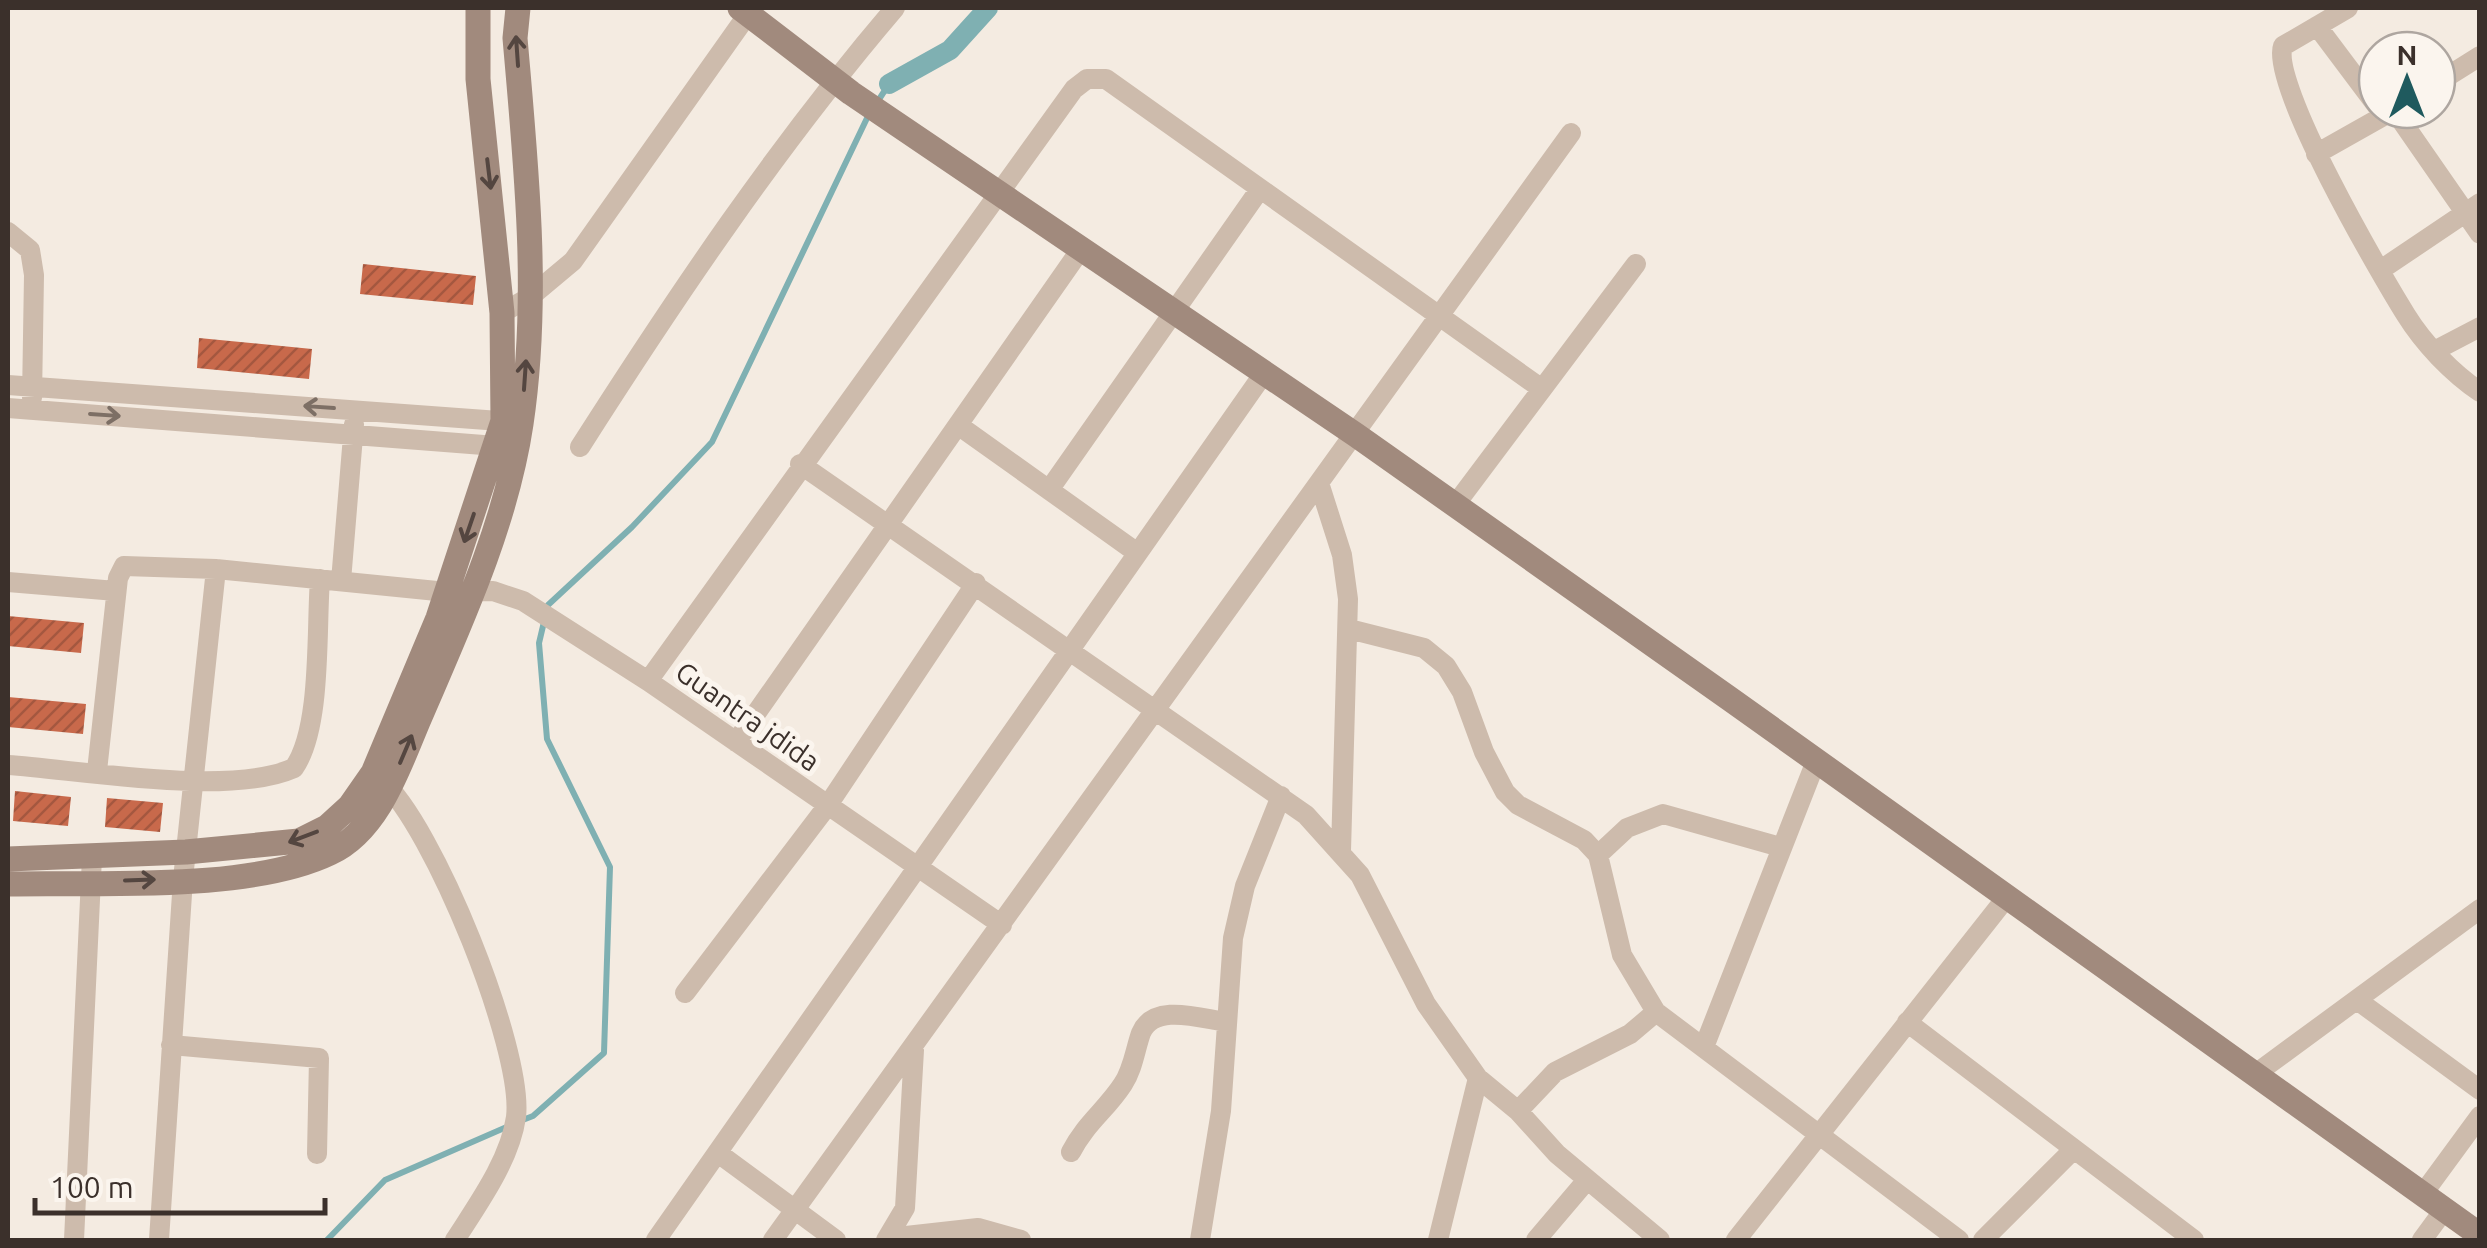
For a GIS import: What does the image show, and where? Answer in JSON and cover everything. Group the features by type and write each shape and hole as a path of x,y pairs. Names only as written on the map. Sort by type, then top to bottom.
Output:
{"main road":[{"path":"8,884 186,852 299,841 327,827 381,780 447,592 510,434 478,79 478,8"},
{"path":"8,859 183,879 264,874 333,852 359,832 474,590 510,434 530,297 532,226 516,38 518,8"},
{"path":"744,11 911,134 998,190 1262,376 1356,435 2480,1235"}],"street":[{"path":"580,446 671,306 842,86 894,8"},
{"path":"2348,8 2280,52 2296,108 2316,154 2406,316 2434,351 2480,392"},
{"path":"502,313 557,278 589,242 744,11"},
{"path":"2317,26 2357,75"},
{"path":"2457,70 2480,56"},
{"path":"648,681 998,190 1074,88 1087,79 1106,79 1542,389"},
{"path":"2316,154 2357,129"},
{"path":"2403,130 2472,207 2480,234"},
{"path":"773,1240 1320,486 1570,133"},
{"path":"1050,490 1260,189"},
{"path":"2382,269 2472,207"},
{"path":"8,232 30,250 34,386 31,410"},
{"path":"736,742 1081,249"},
{"path":"1455,505 1636,264"},
{"path":"2434,351 2480,328"},
{"path":"656,1240 1262,376"},
{"path":"8,385 355,410 510,434"},
{"path":"8,408 354,433 510,434"},
{"path":"8,765 192,779 277,776 294,768 304,754 355,410"},
{"path":"958,425 1136,552"},
{"path":"800,464 1281,796 1341,851 1368,891 1426,1004 1478,1078 1518,1112 1556,1154 1660,1240"},
{"path":"1320,486 1342,555 1349,629 1341,851"},
{"name":"Guantra jdida","path":"116,590 120,571 133,563 447,592 474,590 523,602 648,681 1002,925"},
{"path":"158,1240 183,879 216,570"},
{"path":"8,582 116,590 97,771"},
{"path":"686,994 828,805 976,583"},
{"path":"1349,629 1424,648 1446,666 1462,692 1484,752 1505,792 1518,805 1584,840 1598,855 1622,955 1656,1012 1959,1240"},
{"path":"1704,1047 1816,760"},
{"path":"381,780 417,821 442,867 510,1056 516,1090 516,1118 504,1154 455,1240"},
{"path":"1200,1240 1221,1112 1234,938 1245,886 1281,796"},
{"path":"1598,855 1627,828 1664,814 1780,847"},
{"path":"74,1240 92,870"},
{"path":"1736,1240 2006,898"},
{"path":"2254,1074 2480,910"},
{"path":"2357,1000 2480,1090"},
{"path":"1518,1112 1555,1072 1630,1034 1656,1012"},
{"path":"1071,1152 1083,1127 1121,1088 1143,1028 1151,1020 1181,1016 1227,1022"},
{"path":"1907,1022 2194,1240"},
{"path":"171,1045 319,1058 318,1154"},
{"path":"887,1240 907,1196 914,1048"},
{"path":"1438,1240 1478,1078"},
{"path":"2422,1194 2480,1116"},
{"path":"1984,1240 2073,1150"},
{"path":"718,1153 836,1240"},
{"path":"1536,1240 1587,1180"},
{"path":"2422,1240 2444,1210"},
{"path":"887,1240 978,1228 1021,1240"}],"building":[{"path":"363,264 476,276 473,305 360,294"},
{"path":"199,338 312,349 309,379 197,368"},
{"path":"8,616 84,623 81,653 8,646"},
{"path":"8,697 86,704 83,734 8,727"},
{"path":"15,791 71,797 68,826 13,821"},
{"path":"107,798 163,803 160,832 105,827"}],"waterway":[{"path":"889,84 950,50 988,8"},
{"path":"876,104 889,84"},
{"path":"520,1121 533,1116 604,1053 610,867 547,739 539,643 548,605 632,527 712,442 869,114"},
{"path":"327,1240 385,1180 509,1126"}]}
